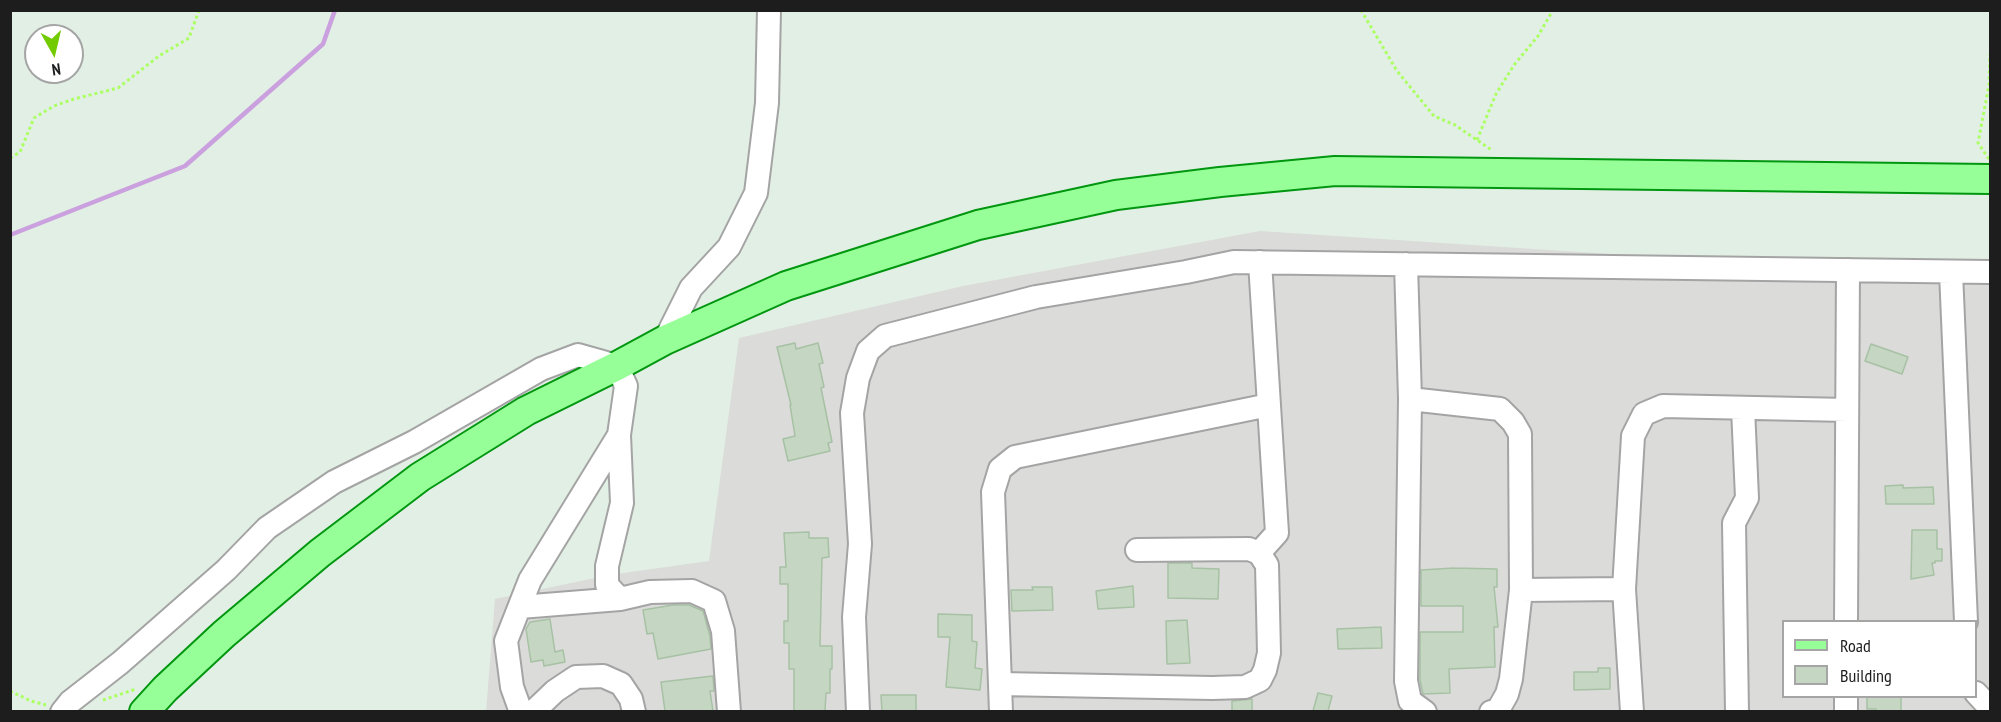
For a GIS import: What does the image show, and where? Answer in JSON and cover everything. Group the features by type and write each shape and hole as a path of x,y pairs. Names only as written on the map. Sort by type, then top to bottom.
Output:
{"main road":[{"path":"144,711 224,634 320,553 420,477 526,411 665,340 786,286 978,225 1116,195 1335,171 1990,179"}],"street":[{"path":"665,340 691,288 729,247 756,193 767,103 769,10"},
{"path":"858,711 854,617 860,544 852,413 858,378 868,351 885,336 1036,297 1234,262 1990,272"},
{"path":"1259,553 1277,533 1260,262"},
{"path":"1406,264 1410,399 1406,681 1410,701 1425,711"},
{"path":"1846,620 1848,270"},
{"path":"1951,272 1966,620"},
{"path":"62,711 226,570 267,528 334,482 414,442 542,369 579,355 617,366 626,386 619,435 622,503 607,566 607,585 620,599"},
{"path":"1410,399 1500,409 1513,422 1520,434 1521,590 1511,679 1507,694 1498,710 1491,711"},
{"path":"1000,711 993,492 1000,469 1015,457 1269,405"},
{"path":"1632,711 1624,589 1633,436 1644,414 1663,406 1847,410"},
{"path":"1737,711 1734,523 1747,498 1743,408"},
{"path":"520,711 512,687 506,642 530,580 619,435"},
{"path":"1000,684 1212,688 1245,687 1260,680 1269,653 1267,565 1259,553 1249,549 1137,550"},
{"path":"1521,590 1624,589"},
{"path":"520,607 620,599 650,592 692,591 714,601 723,631 729,711"},
{"path":"533,711 555,691 576,677 603,676 621,684 631,699 634,711"},
{"path":"1977,694 1990,708"}],"path":[{"path":"10,158 20,152 34,118 64,103 118,88 159,56 189,38 199,10"},
{"path":"1361,10 1397,71 1434,116 1455,125 1496,153"},
{"path":"1477,140 1496,94 1514,65 1538,36 1553,10"},
{"path":"1990,54 1989,85 1978,143 1990,161"}],"shaded area":[{"path":"1260,231 1990,279 1990,711 486,712 495,599 609,575 709,561 739,338 963,286"}],"building":[{"path":"795,343 796,349 818,343 823,363 819,364 824,387 821,388 832,442 828,443 830,451 788,461 783,439 795,436 791,405 777,347"},
{"path":"1871,344 1908,357 1902,374 1865,361"},
{"path":"1903,485 1903,488 1933,487 1934,504 1886,504 1885,486"},
{"path":"1912,530 1937,530 1937,549 1942,549 1942,561 1932,563 1934,575 1911,579"},
{"path":"809,532 809,538 828,538 829,557 822,558 820,646 832,646 832,669 830,669 830,693 826,693 825,711 794,711 794,669 789,669 789,643 784,643 784,621 788,621 788,584 780,584 780,567 786,567 784,533"},
{"path":"1168,563 1192,563 1192,568 1219,569 1218,599 1168,598"},
{"path":"1497,569 1497,587 1494,587 1498,627 1494,627 1495,667 1449,669 1450,693 1423,694 1420,680 1420,632 1463,632 1463,606 1421,606 1421,570"},
{"path":"1133,586 1134,607 1098,609 1096,591"},
{"path":"1032,587 1052,587 1053,610 1012,611 1011,590 1033,590"},
{"path":"689,605 703,611 711,649 658,659 653,633 647,634 643,610"},
{"path":"938,614 972,615 972,641 977,642 975,668 982,669 980,690 946,687 950,637 938,637"},
{"path":"550,619 555,652 563,650 565,662 544,666 543,660 531,662 526,629 530,622"},
{"path":"1187,620 1190,663 1167,664 1166,621"},
{"path":"1381,627 1382,648 1338,649 1337,629"},
{"path":"1598,668 1610,668 1610,689 1574,690 1574,672 1598,672"},
{"path":"713,676 714,691 710,691 713,711 665,711 661,682"},
{"path":"1318,693 1332,696 1328,711 1313,711"},
{"path":"881,695 916,695 916,711 882,711"},
{"path":"1867,698 1901,698 1901,711 1867,709"},
{"path":"1252,699 1252,711 1232,711 1232,701"}],"waterway":[{"path":"10,235 185,166 323,44 335,10"}]}
